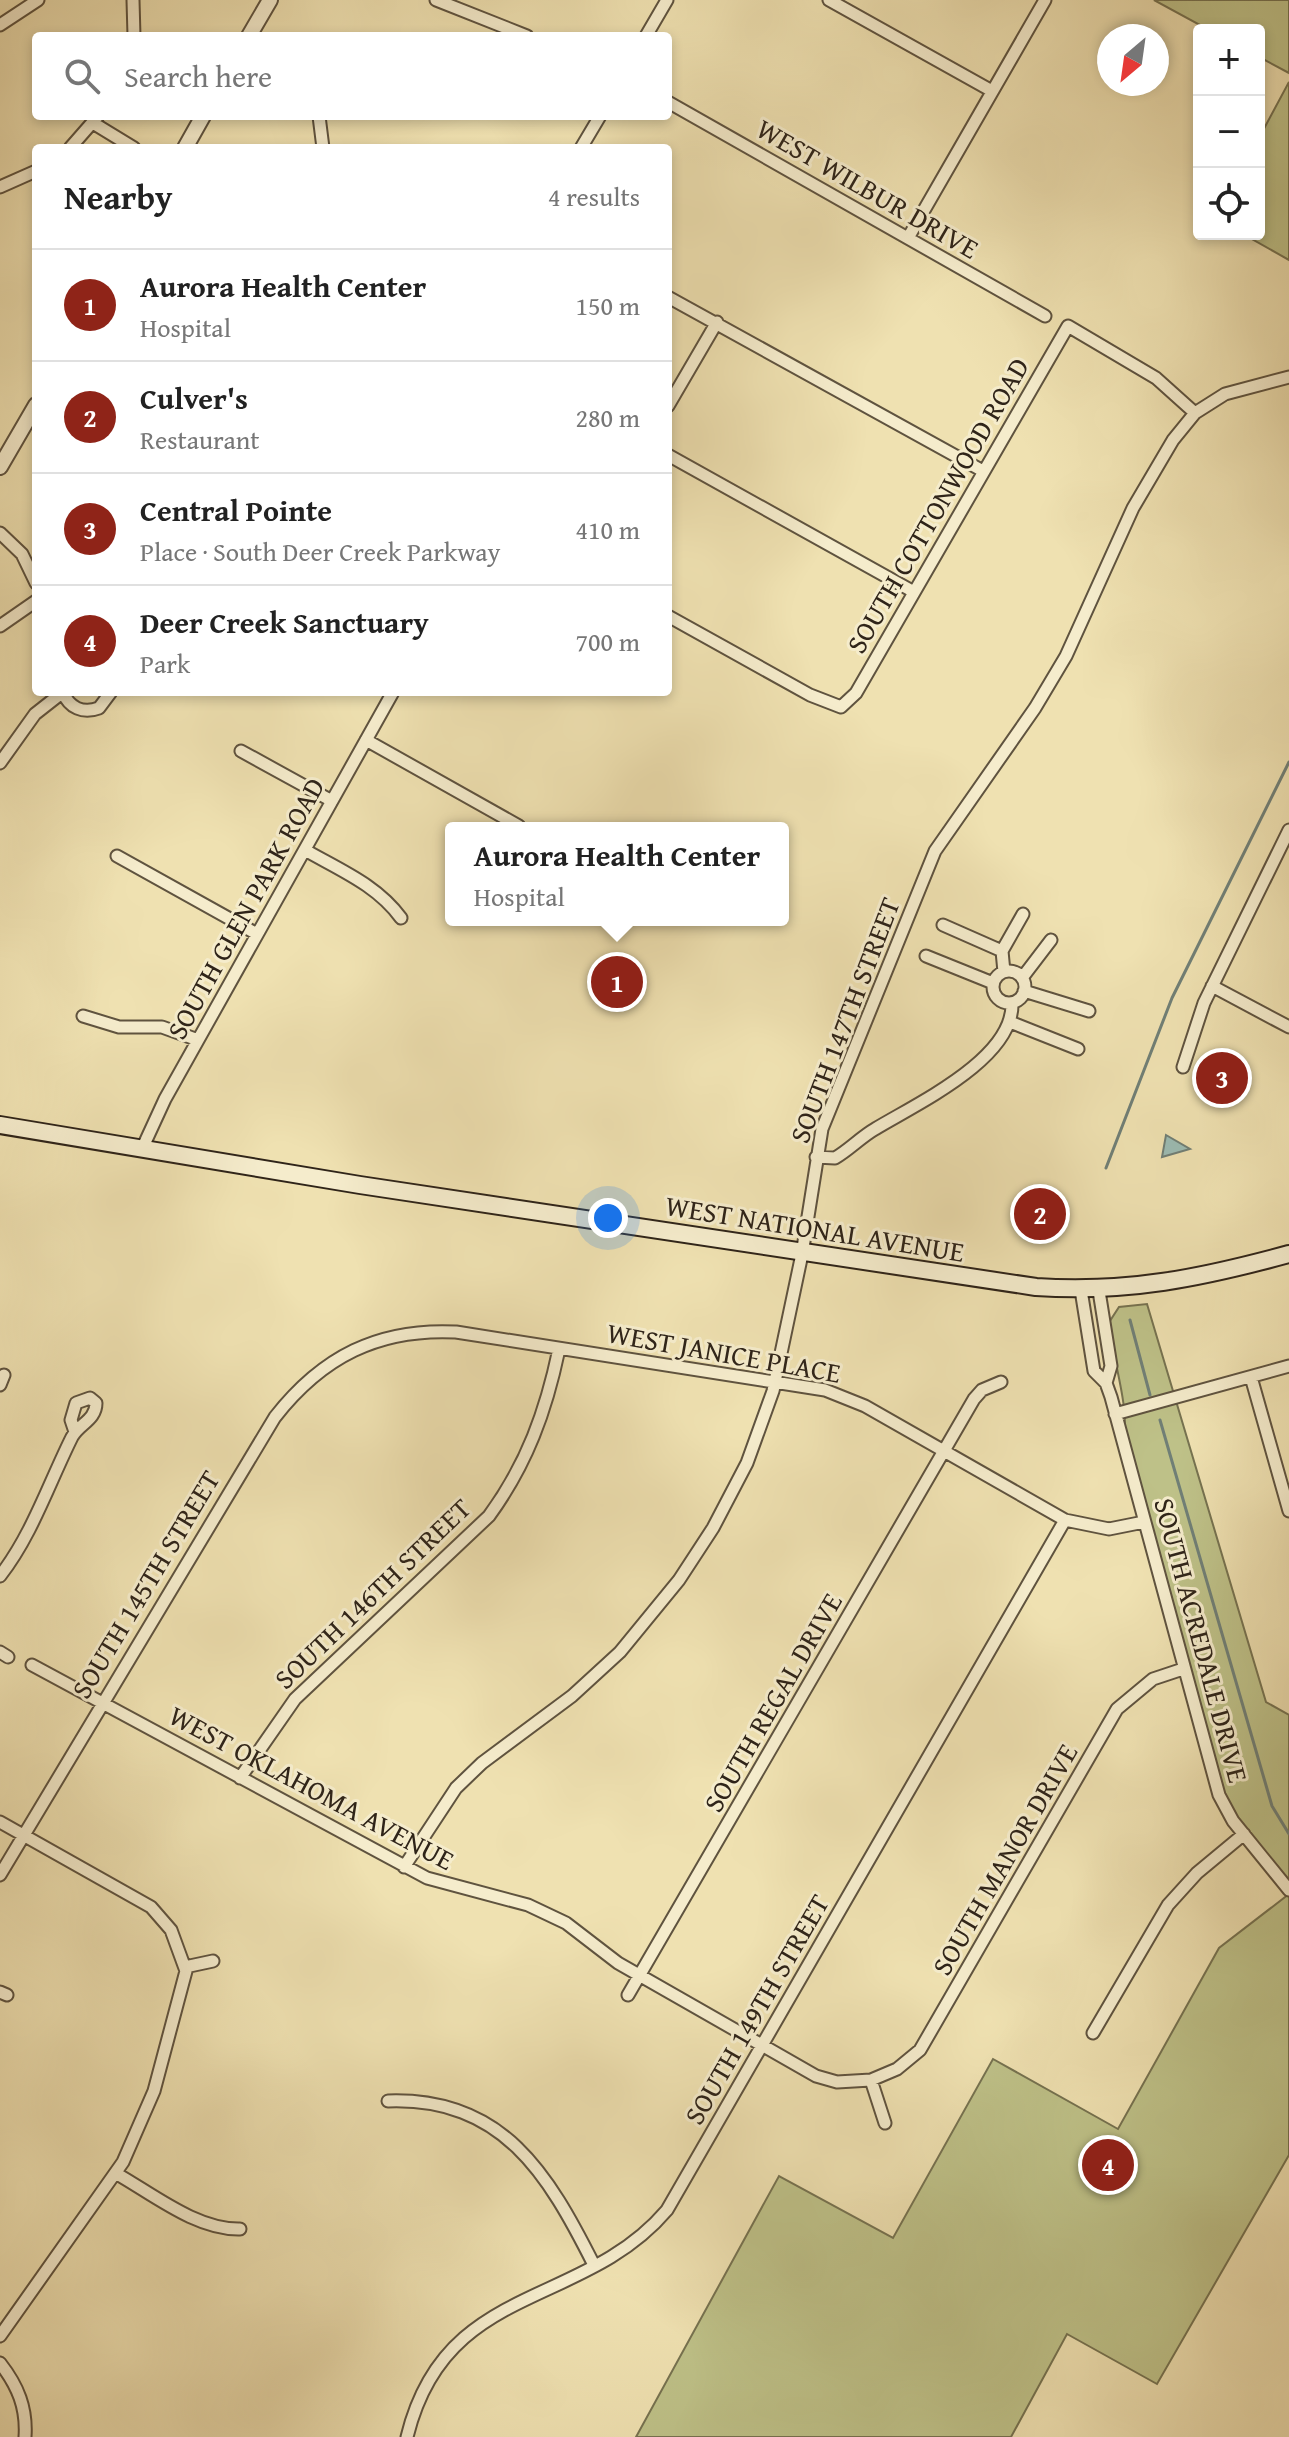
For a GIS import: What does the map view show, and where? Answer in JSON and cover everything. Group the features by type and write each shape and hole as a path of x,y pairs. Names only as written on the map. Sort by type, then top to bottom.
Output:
{"main road":[{"name":"WEST NATIONAL AVENUE","path":"0,1125 802,1254 1036,1287 1099,1291 1185,1281 1289,1254"}],"street":[{"path":"0,25 38,0"},
{"path":"133,0 134,32"},
{"path":"251,32 270,0"},
{"path":"436,0 517,32"},
{"path":"648,32 667,0"},
{"path":"829,0 992,91"},
{"path":"908,238 1045,0"},
{"name":"WEST WILBUR DRIVE","path":"672,104 1045,316"},
{"path":"74,144 95,120"},
{"path":"97,120 129,144"},
{"path":"187,144 201,120"},
{"path":"320,120 322,144"},
{"path":"583,144 598,120"},
{"path":"0,187 32,173"},
{"path":"672,299 983,471"},
{"path":"672,399 717,322"},
{"name":"SOUTH COTTONWOOD ROAD","path":"672,618 818,700 835,707 844,706 856,693 1068,326 1156,378 1195,413"},
{"path":"1195,413 1225,394 1289,377"},
{"path":"0,467 32,412"},
{"name":"SOUTH 147TH STREET","path":"404,1867 456,1788 606,1665 679,1580 713,1528 747,1463 775,1380 802,1254 822,1129 935,851 1035,708 1066,656 1133,508 1173,440 1195,413"},
{"path":"672,457 914,592"},
{"path":"0,533 22,554 32,575"},
{"path":"0,626 32,604"},
{"path":"0,763 35,714 58,696"},
{"path":"65,696 71,705 83,711 99,708 108,696"},
{"name":"SOUTH GLEN PARK ROAD","path":"142,1149 198,1040 391,696"},
{"path":"366,740 512,822"},
{"path":"241,751 332,801"},
{"path":"1183,1067 1212,986 1289,830"},
{"path":"305,850 371,887 387,899 401,918"},
{"path":"117,856 257,934"},
{"path":"1004,972 1002,951 1023,914"},
{"path":"943,925 1002,951"},
{"path":"993,983 997,998 1012,1003 1021,998 1023,985 1051,940"},
{"path":"926,956 993,983"},
{"path":"993,983 1004,972 1014,972 1023,985 1089,1011"},
{"path":"1212,986 1289,1027"},
{"path":"816,1157 835,1158 873,1130 952,1083 983,1057 1010,1022 1012,1003"},
{"path":"83,1016 119,1027 162,1027 198,1040"},
{"path":"1010,1022 1078,1049"},
{"name":"SOUTH ACREDALE DRIVE","path":"1081,1290 1094,1371 1106,1383 1219,1795 1244,1834 1289,1890"},
{"name":"SOUTH ACREDALE DRIVE","path":"1099,1291 1104,1342 1111,1366 1106,1383"},
{"name":"WEST JANICE PLACE","path":"362,1344 399,1334 437,1331 775,1380 848,1398 1065,1520 1109,1529 1144,1522"},
{"name":"SOUTH 145TH STREET","path":"0,1875 275,1417 323,1367 362,1344"},
{"name":"SOUTH 146TH STREET","path":"240,1778 295,1699 460,1547 495,1507 519,1471 537,1432 559,1349"},
{"path":"1115,1414 1289,1366"},
{"path":"1251,1377 1289,1511"},
{"name":"SOUTH REGAL DRIVE","path":"628,1995 979,1392 1001,1382"},
{"path":"0,1576 29,1528 75,1432"},
{"name":"SOUTH 149TH STREET","path":"407,2437 424,2386 464,2335 489,2316 594,2265 640,2238 667,2210 1065,1520"},
{"name":"WEST OKLAHOMA AVENUE","path":"32,1665 404,1867 448,1886 543,1911 590,1938 618,1963 762,2047 826,2080 871,2080"},
{"name":"SOUTH MANOR DRIVE","path":"871,2080 897,2069 928,2039 1117,1709 1153,1679 1183,1669"},
{"path":"0,1822 151,1907 171,1930 185,1967 182,1992 154,2091 117,2174 0,2336"},
{"path":"1093,2033 1173,1898 1197,1873 1244,1834"},
{"path":"185,1967 213,1961"},
{"path":"871,2080 885,2123"},
{"path":"388,2101 414,2100 456,2109 509,2138 547,2178 594,2265"},
{"path":"117,2174 201,2221 226,2229 240,2229"},
{"path":"0,2363 19,2392 25,2418 25,2437"}],"green space":[{"path":"1154,0 1289,0 1289,73 1265,60 1265,24 1198,24"},
{"path":"1289,82 1289,260 1254,240 1265,240 1265,127"},
{"path":"1147,1304 1266,1702 1289,1715 1289,1883 1226,1803 1124,1427 1122,1394 1108,1324 1119,1307"},
{"path":"1289,1894 1289,2155 1157,2384 1067,2334 1011,2437 636,2437 779,2176 893,2238 993,2059 1118,2129 1219,1948"}],"water":[{"path":"1166,1135 1190,1149 1162,1157"}],"waterway":[{"path":"1106,1168 1172,998 1289,762"},
{"path":"1130,1320 1150,1395"},
{"path":"1160,1420 1272,1806 1289,1834"}],"place":[{"name":"Aurora Health Center","path":"617,982"},
{"name":"Central Pointe","path":"1222,1078"},
{"name":"Culver's","path":"1040,1214"},
{"name":"Deer Creek Sanctuary","path":"1108,2165"}]}
